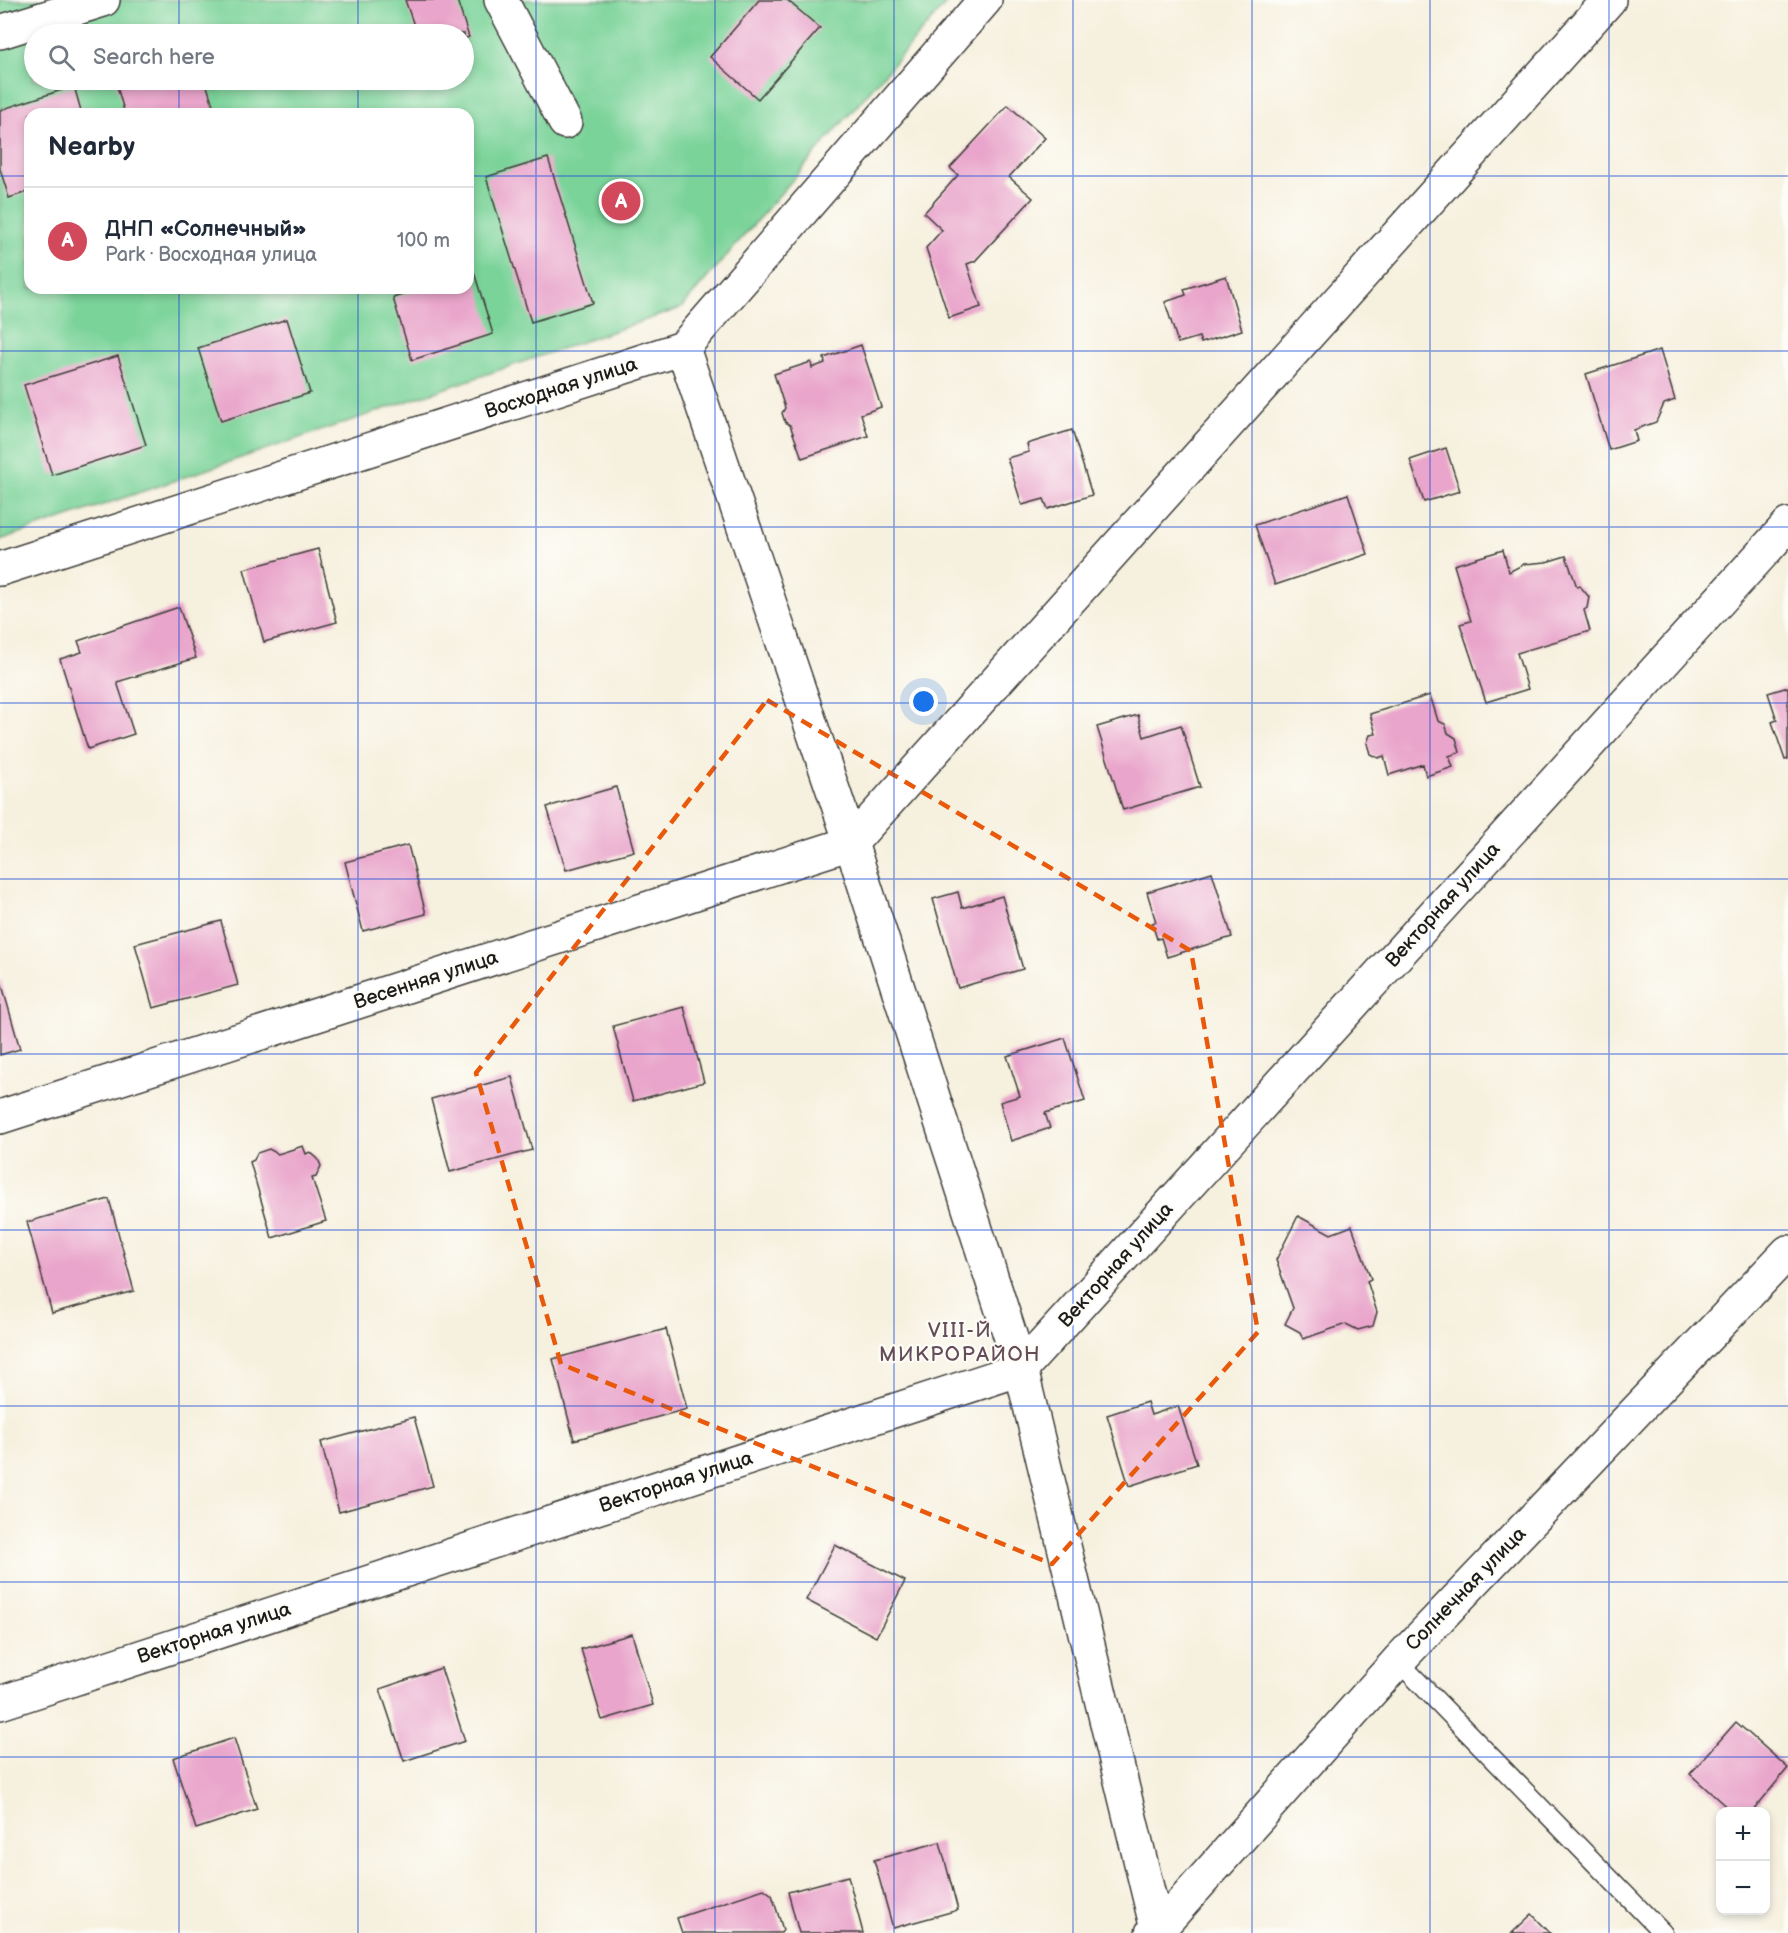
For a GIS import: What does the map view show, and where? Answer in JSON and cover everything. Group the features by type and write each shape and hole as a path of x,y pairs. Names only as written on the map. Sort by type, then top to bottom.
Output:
{"street":[{"path":"26,24 103,0"},
{"path":"501,0 565,122"},
{"path":"985,0 683,348 851,843 1021,1369 1156,1932"},
{"path":"851,843 1610,0"},
{"path":"0,32 24,25"},
{"name":"Восходная улица","path":"0,569 683,348"},
{"name":"Векторная улица","path":"0,1703 1021,1369 1788,525"},
{"name":"Весенняя улица","path":"0,1118 851,843"},
{"name":"Солнечная улица","path":"1156,1932 1398,1661 1788,1252"}],"lane":[{"path":"1398,1661 1663,1933"}],"highlighted area":[{"path":"767,700 1191,951 1258,1332 1052,1564 561,1364 476,1073"}],"green space":[{"path":"0,0 949,0 681,308 0,540"}],"building":[{"path":"405,0 457,0 465,24 413,24"},
{"path":"759,0 787,0 820,28 758,99 710,57"},
{"path":"62,90 75,90 80,108 24,108 24,193 9,198 0,169 0,110"},
{"path":"118,90 208,90 214,108 123,108"},
{"path":"1008,105 1045,138 1009,177 1033,198 975,261 967,264 981,307 949,318 926,248 942,230 924,213 958,175 950,168"},
{"path":"548,158 593,303 531,322 486,177"},
{"path":"474,272 493,334 412,360 393,298 405,294 474,294"},
{"path":"1226,276 1242,330 1201,343 1199,337 1178,343 1165,302 1186,295 1184,289"},
{"path":"287,319 310,393 221,421 198,348"},
{"path":"861,345 881,407 861,414 868,436 802,458 790,425 785,422 782,413 785,408 774,374 811,362 812,368 825,363 824,358"},
{"path":"1660,350 1675,400 1664,404 1656,422 1634,430 1637,441 1609,450 1586,374"},
{"path":"118,356 146,445 52,475 24,385"},
{"path":"1072,430 1092,495 1048,509 1044,499 1022,505 1007,458 1029,452 1027,444"},
{"path":"1446,448 1460,491 1424,502 1410,460"},
{"path":"1348,494 1368,554 1275,585 1255,525"},
{"path":"318,549 337,622 264,642 244,569"},
{"path":"1503,550 1509,572 1524,564 1546,562 1566,556 1577,587 1580,586 1589,597 1587,608 1584,610 1590,631 1517,653 1528,689 1486,702 1460,624 1471,621 1454,565"},
{"path":"179,607 196,658 117,682 134,734 88,749 60,659 82,652 78,641"},
{"path":"1788,687 1788,759 1785,760 1772,722 1777,720 1768,693"},
{"path":"1430,695 1438,721 1445,724 1448,733 1456,738 1460,752 1449,756 1453,767 1426,776 1423,764 1389,775 1384,756 1378,758 1370,754 1367,743 1370,735 1376,734 1370,714"},
{"path":"1138,715 1144,737 1181,725 1200,787 1123,810 1097,727"},
{"path":"616,787 634,851 566,870 547,807"},
{"path":"408,845 426,914 363,931 345,862"},
{"path":"1212,872 1232,937 1167,957 1161,938 1157,939 1152,923 1156,922 1147,892"},
{"path":"958,892 962,908 1002,896 1023,969 958,988 933,899"},
{"path":"221,921 238,985 153,1008 135,944"},
{"path":"0,978 20,1049 0,1055"},
{"path":"684,1007 704,1082 633,1101 613,1026"},
{"path":"1065,1038 1085,1101 1045,1113 1050,1128 1011,1141 1000,1102 1020,1096 1007,1056"},
{"path":"512,1077 532,1150 450,1172 431,1099"},
{"path":"303,1146 306,1154 310,1152 318,1159 321,1166 316,1177 312,1178 326,1221 272,1238 250,1162 254,1160 257,1153 269,1149 278,1154"},
{"path":"109,1199 134,1291 52,1313 27,1222"},
{"path":"1298,1216 1331,1234 1352,1226 1371,1279 1367,1281 1377,1312 1373,1326 1358,1330 1346,1324 1303,1339 1300,1332 1285,1324 1293,1308 1276,1260"},
{"path":"666,1329 687,1409 574,1440 553,1359"},
{"path":"1147,1402 1151,1415 1178,1406 1197,1464 1129,1486 1107,1415"},
{"path":"414,1417 433,1486 339,1512 321,1442"},
{"path":"835,1545 905,1581 876,1637 806,1600"},
{"path":"632,1634 653,1705 602,1720 581,1649"},
{"path":"441,1668 465,1741 404,1761 380,1689"},
{"path":"1736,1722 1788,1768 1756,1807 1726,1807 1690,1774"},
{"path":"234,1738 257,1809 196,1829 173,1758"},
{"path":"940,1842 958,1910 893,1928 874,1860"},
{"path":"848,1876 863,1933 799,1933 788,1892"},
{"path":"764,1889 772,1895 783,1930 781,1933 682,1933 677,1918"},
{"path":"1532,1914 1550,1933 1512,1933"}],"place":[{"name":"ДНП «Солнечный»","path":"621,201"}],"district":[{"name":"VIII-Й МИКРОРАЙОН","path":"960,1342"}]}
